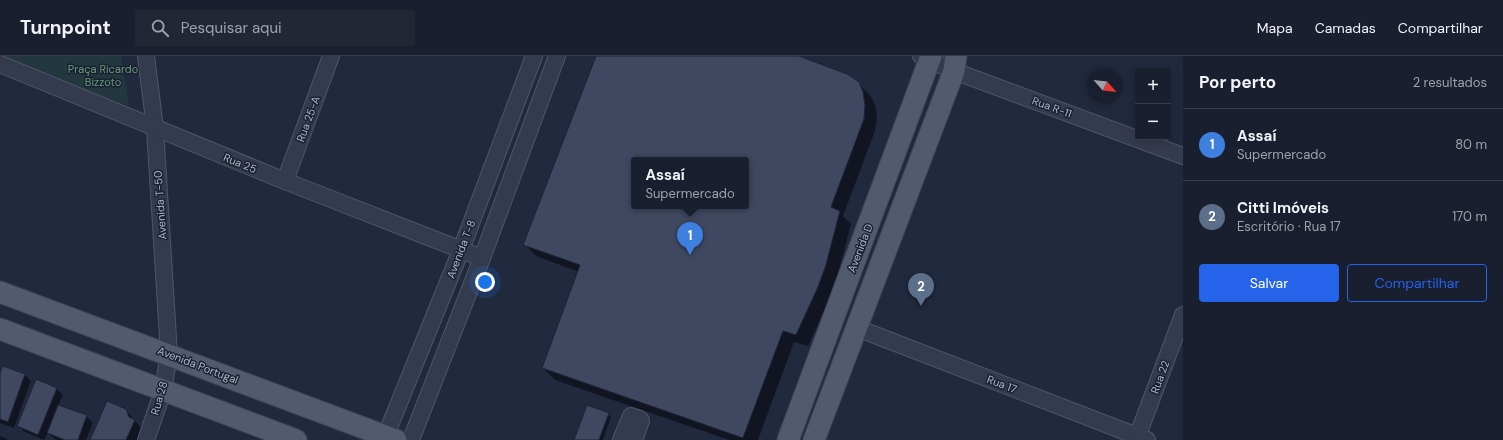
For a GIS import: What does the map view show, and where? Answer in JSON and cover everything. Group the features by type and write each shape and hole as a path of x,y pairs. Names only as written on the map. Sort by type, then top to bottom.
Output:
{"main road":[{"name":"Avenida D","path":"788,440 928,57"},
{"path":"814,440 955,63"},
{"name":"Avenida Portugal","path":"0,292 169,354 389,439"},
{"path":"0,329 296,440"}],"street":[{"name":"Avenida T-50","path":"146,56 154,128 169,354"},
{"name":"Rua 25-A","path":"285,181 331,56"},
{"name":"Avenida T-8","path":"389,439 534,56"},
{"name":"Avenida T-8","path":"411,440 482,258 556,56"},
{"name":"Rua R-11","path":"928,57 955,63 1183,156"},
{"name":"Rua 25","path":"0,64 285,181 482,258"},
{"name":"Rua 22","path":"1140,439 1183,315"},
{"name":"Rua 17","path":"857,328 1140,439"},
{"name":"Rua 28","path":"146,440 163,391 169,354"},
{"path":"622,440 631,416 640,419 641,421 634,440"}],"green space":[{"name":"Praça Ricardo Bizzoto","path":"0,56 121,56 129,106 0,58"}],"building":[{"path":"596,56 799,56 847,74 859,82 863,92 865,105 864,119 831,207 840,211 826,265 818,287 796,335 783,331 743,438 542,368 580,265 523,245"},
{"path":"3,366 25,374 8,422 0,419 0,373"},
{"path":"36,379 57,388 38,435 17,426"},
{"path":"107,401 126,409 129,417 135,420 126,440 90,440"},
{"path":"58,405 87,415 78,440 65,440 47,433"},
{"path":"587,405 609,413 599,440 574,440"}],"place":[{"name":"Assaí","path":"690,255"},
{"name":"Citti Imóveis","path":"921,306"}]}
